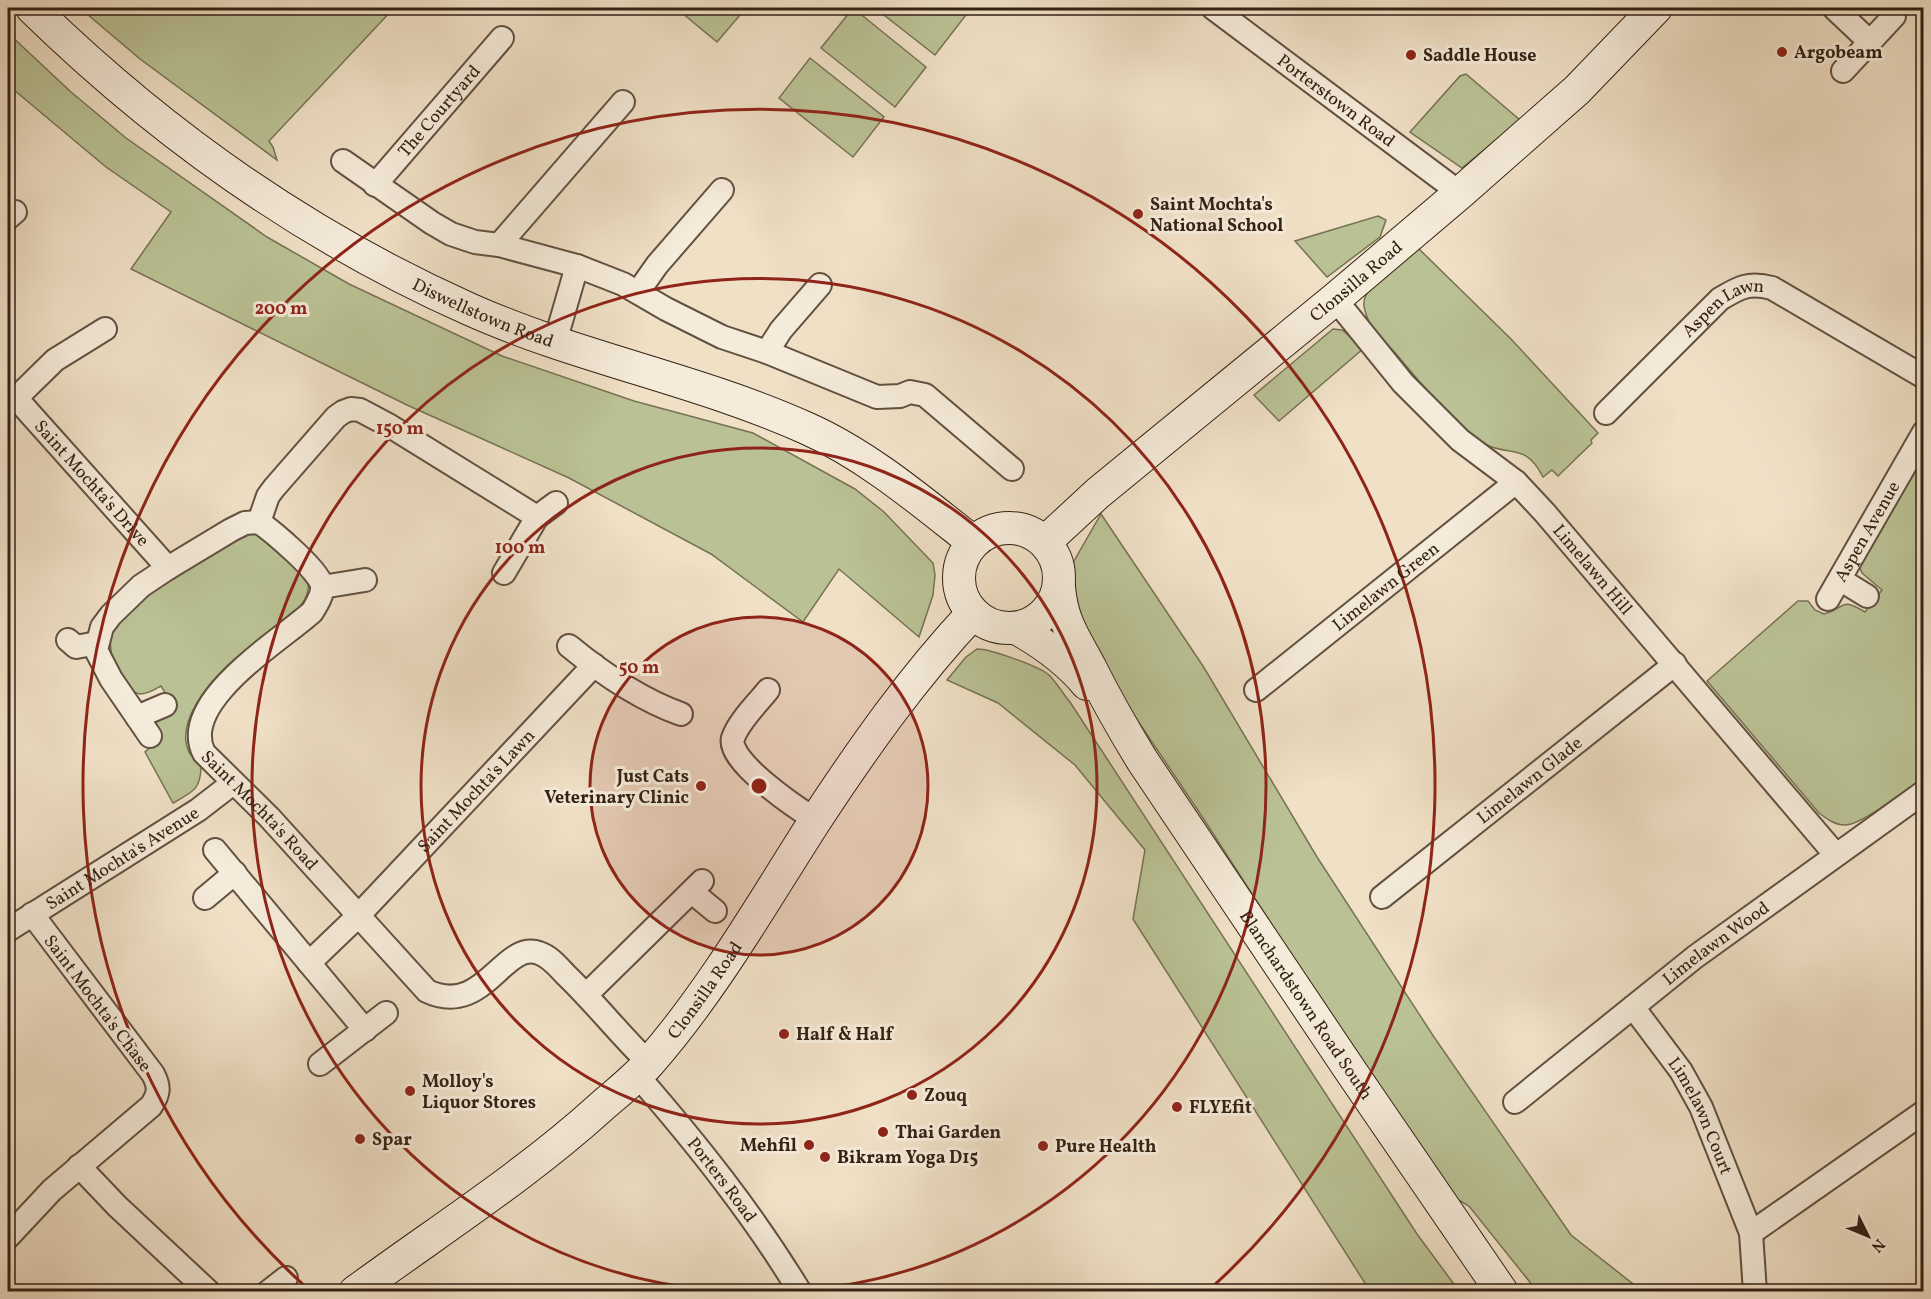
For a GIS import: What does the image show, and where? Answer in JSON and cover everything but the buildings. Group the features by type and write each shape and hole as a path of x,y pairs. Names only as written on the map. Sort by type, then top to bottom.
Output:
{"main road":[{"name":"Diswellstown Road","path":"32,8 76,50 177,135 249,188 305,224 416,284 470,310 555,342 730,396 808,429 896,481 973,542"},
{"name":"Clonsilla Road","path":"1045,542 1098,493 1335,299 1460,193 1577,90 1656,8"},
{"path":"1001,528 1017,528 1032,533 1045,542 1054,555 1059,570 1059,587 1044,615 1016,628 1000,627 985,622 973,613 964,600 959,586 959,570 964,555 973,542 986,533 1001,528"},
{"name":"Blanchardstown Road South","path":"1059,587 1061,608 1070,631 1114,715 1350,1070 1502,1292"},
{"name":"Clonsilla Road","path":"355,1292 505,1186 585,1121 643,1069 686,1016 742,937 816,820 897,702 940,648 973,613"},
{"name":"Blanchardstown Road South","path":"1016,628 1039,640 1057,654 1081,677 1114,715"}],"street":[{"name":"Porterstown Road","path":"1213,8 1460,193"},
{"path":"1834,8 1870,42"},
{"path":"1843,71 1894,16"},
{"name":"The Courtyard","path":"375,185 502,38"},
{"path":"499,245 622,102"},
{"path":"343,161 375,185 451,234 475,242 499,245 577,266 638,292 722,337 767,352 877,397 900,396 910,392 925,395 1012,470"},
{"path":"638,292 657,265 722,190"},
{"path":"555,342 577,266"},
{"name":"Aspen Lawn","path":"1606,413 1720,299 1739,287 1758,284 1772,288 1923,377"},
{"path":"767,352 781,330 820,285"},
{"name":"Limelawn Hill","path":"1335,299 1403,383 1460,440 1516,482 1568,539 1835,854"},
{"name":"Saint Mochta's Drive","path":"105,328 55,360 12,402 168,568"},
{"path":"259,522 268,496 274,488 336,417 351,409 360,410 390,426 537,517"},
{"name":"Aspen Avenue","path":"1828,599 1841,580 1923,432"},
{"name":"Limelawn Green","path":"1256,690 1516,482"},
{"path":"504,573 537,517 556,503"},
{"path":"150,736 111,679 96,650 102,627 141,586 240,525 259,522 273,532 316,574 322,588 365,580"},
{"path":"1841,580 1867,596"},
{"name":"Saint Mochta's Road","path":"322,588 312,612 238,673 208,707 198,733 204,753 269,817 418,982 435,994 457,997 471,992 519,954 529,951 540,953 551,960 586,995 625,1040 643,1069"},
{"path":"68,640 76,647 97,643"},
{"path":"569,646 646,700 681,714"},
{"name":"Limelawn Glade","path":"1382,897 1675,664"},
{"name":"Saint Mochta's Lawn","path":"309,963 358,916 594,665"},
{"path":"768,690 740,726 732,740 733,750 740,761 792,805 816,820"},
{"path":"137,717 165,705"},
{"name":"Saint Mochta's Avenue","path":"8,930 198,810 233,783"},
{"name":"Limelawn Wood","path":"1515,1102 1695,957 1923,792"},
{"path":"215,850 365,1030"},
{"path":"205,898 235,873"},
{"path":"586,995 697,886 715,911"},
{"name":"Saint Mochta's Chase","path":"8,1237 52,1190 151,1106 159,1089 153,1074 32,914"},
{"name":"Limelawn Court","path":"1633,1007 1681,1071 1701,1107 1751,1233 1755,1292"},
{"path":"320,1064 386,1013"},
{"name":"Porters Road","path":"643,1069 673,1117 771,1243 800,1292"},
{"path":"1751,1233 1923,1112"},
{"path":"79,1166 117,1206 209,1292"}],"green space":[{"path":"80,8 394,8 269,141 277,160 140,59"},
{"path":"676,8 746,8 717,42"},
{"path":"853,8 926,67 895,107 821,48"},
{"path":"875,8 957,8 966,15 935,55"},
{"path":"8,33 71,92 126,138 267,237 349,284 502,356 634,401 753,433 855,489 884,512 933,563 935,575 933,595 919,637 839,569 803,622 711,554 569,478 407,405 131,269 171,212 106,167 8,85"},
{"path":"810,58 884,117 853,157 779,98"},
{"path":"1466,74 1520,120 1462,168 1410,132 1460,76"},
{"path":"1378,216 1386,220 1380,237 1327,277 1295,241"},
{"path":"1417,247 1511,339 1598,433 1591,440 1592,443 1558,476 1552,470 1543,477 1530,459 1523,454 1492,447 1472,435 1438,402 1370,324 1364,307 1366,295 1386,272"},
{"path":"1333,329 1342,330 1364,348 1279,421 1254,395"},
{"path":"1923,454 1923,778 1862,819 1845,825 1838,824 1819,813 1707,681 1798,601 1808,601 1815,610 1824,614 1846,604 1865,612 1882,590 1862,573 1859,565"},
{"path":"1101,514 1203,666 1317,857 1434,1037 1571,1235 1642,1291 1537,1291 1469,1206 1450,1195 1079,633 1071,583 1074,561"},
{"path":"253,533 271,545 305,577 308,586 305,600 274,631 236,657 203,693 186,729 189,752 201,766 201,774 191,793 173,803 145,752 158,740 154,729 159,717 173,705 161,686 148,693 140,694 132,691 126,685 115,666 110,645 111,635 125,615 155,589 244,534"},
{"path":"977,649 1003,655 1035,667 1049,675 1070,702 1417,1234 1459,1291 1370,1291 1133,919 1145,850 1075,765 998,703 947,680 966,657"}],"place":[{"name":"Argobeam","path":"1782,52"},
{"name":"Saddle House","path":"1411,55"},
{"name":"Saint Mochta's National School","path":"1138,214"},
{"name":"Just Cats Veterinary Clinic","path":"701,786"},
{"name":"Half & Half","path":"784,1034"},
{"name":"Molloy's Liquor Stores","path":"410,1091"},
{"name":"Zouq","path":"912,1095"},
{"name":"FLYEfit","path":"1177,1107"},
{"name":"Thai Garden","path":"883,1132"},
{"name":"Spar","path":"360,1139"},
{"name":"Mehfil","path":"809,1145"},
{"name":"Pure Health","path":"1043,1146"},
{"name":"Bikram Yoga D15","path":"825,1157"}]}
